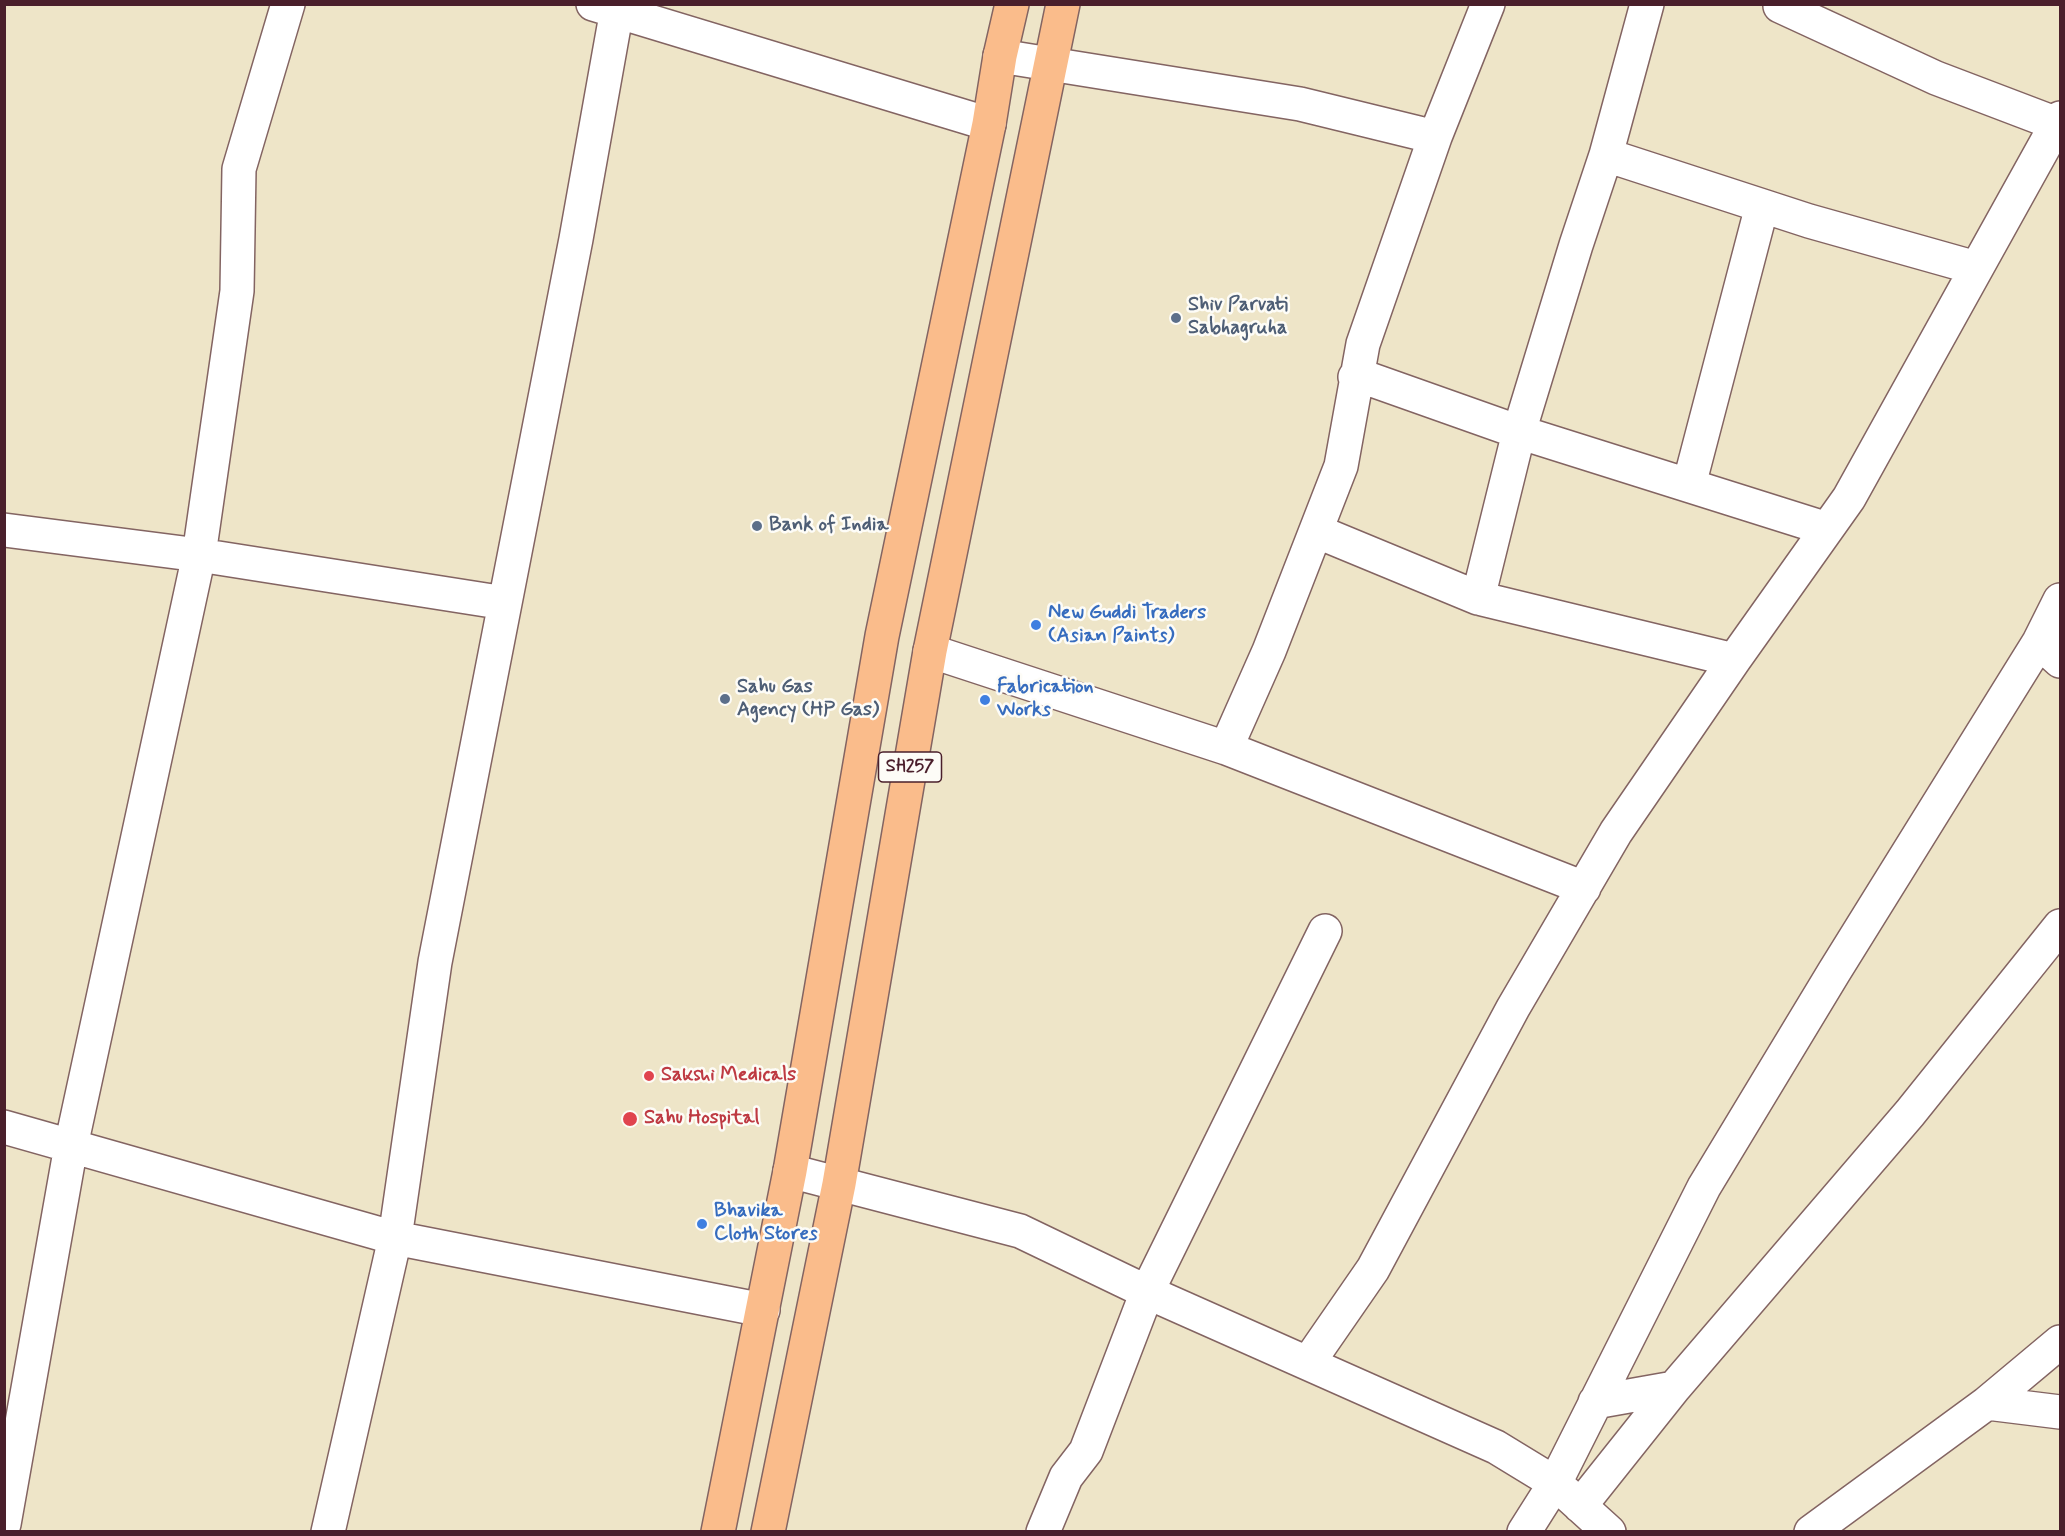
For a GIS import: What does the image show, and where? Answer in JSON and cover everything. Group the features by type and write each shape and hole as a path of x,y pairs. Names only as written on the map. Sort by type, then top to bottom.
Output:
{"main road":[{"name":"SH257","path":"718,1532 790,1171 882,636 1012,4"},
{"name":"SH257","path":"768,1532 839,1184 930,651 1063,4"}],"street":[{"path":"16,1532 4,1526 71,1146 199,555 237,291 239,169 288,4"},
{"path":"1226,748 1269,651 1341,466 1363,344 1435,137 1488,4"},
{"path":"1478,597 1519,432 1572,256 1606,155 1647,4"},
{"path":"1308,1363 1373,1269 1514,1008 1616,832 1849,498 2059,121 1936,78 1779,5"},
{"path":"328,1532 395,1238 435,962 576,239 609,7 989,124"},
{"path":"1000,57 1300,104 1435,137"},
{"path":"1606,155 1809,221 1976,268"},
{"path":"1689,485 1762,206"},
{"path":"1356,376 1519,432 1827,529"},
{"path":"4,530 199,555 506,603"},
{"path":"1316,531 1478,597 1734,660"},
{"path":"1524,1532 1555,1483 1704,1186 1834,972 2050,651 2061,600"},
{"path":"930,651 1226,748 1584,888"},
{"path":"1580,1506 1674,1388 1910,1113 2061,926"},
{"path":"1044,1532 1066,1477 1086,1451 1147,1292 1325,931"},
{"path":"4,1127 395,1238 763,1310"},
{"path":"790,1171 1020,1231 1147,1292 1496,1447 1555,1483 1609,1532"},
{"path":"1811,1532 1987,1403 2061,1342"},
{"path":"1595,1402 1674,1388"},
{"path":"1987,1403 2061,1412"}],"place":[{"name":"Shiv Parvati Sabhagruha","path":"1176,318"},
{"name":"Bank of India","path":"757,526"},
{"name":"New Guddi Traders (Asian Paints)","path":"1036,625"},
{"name":"Sahu Gas Agency (HP Gas)","path":"725,699"},
{"name":"Fabrication Works","path":"985,700"},
{"name":"Sakshi Medicals","path":"649,1076"},
{"name":"Sahu Hospital","path":"630,1119"},
{"name":"Bhavika Cloth Stores","path":"702,1224"}]}
